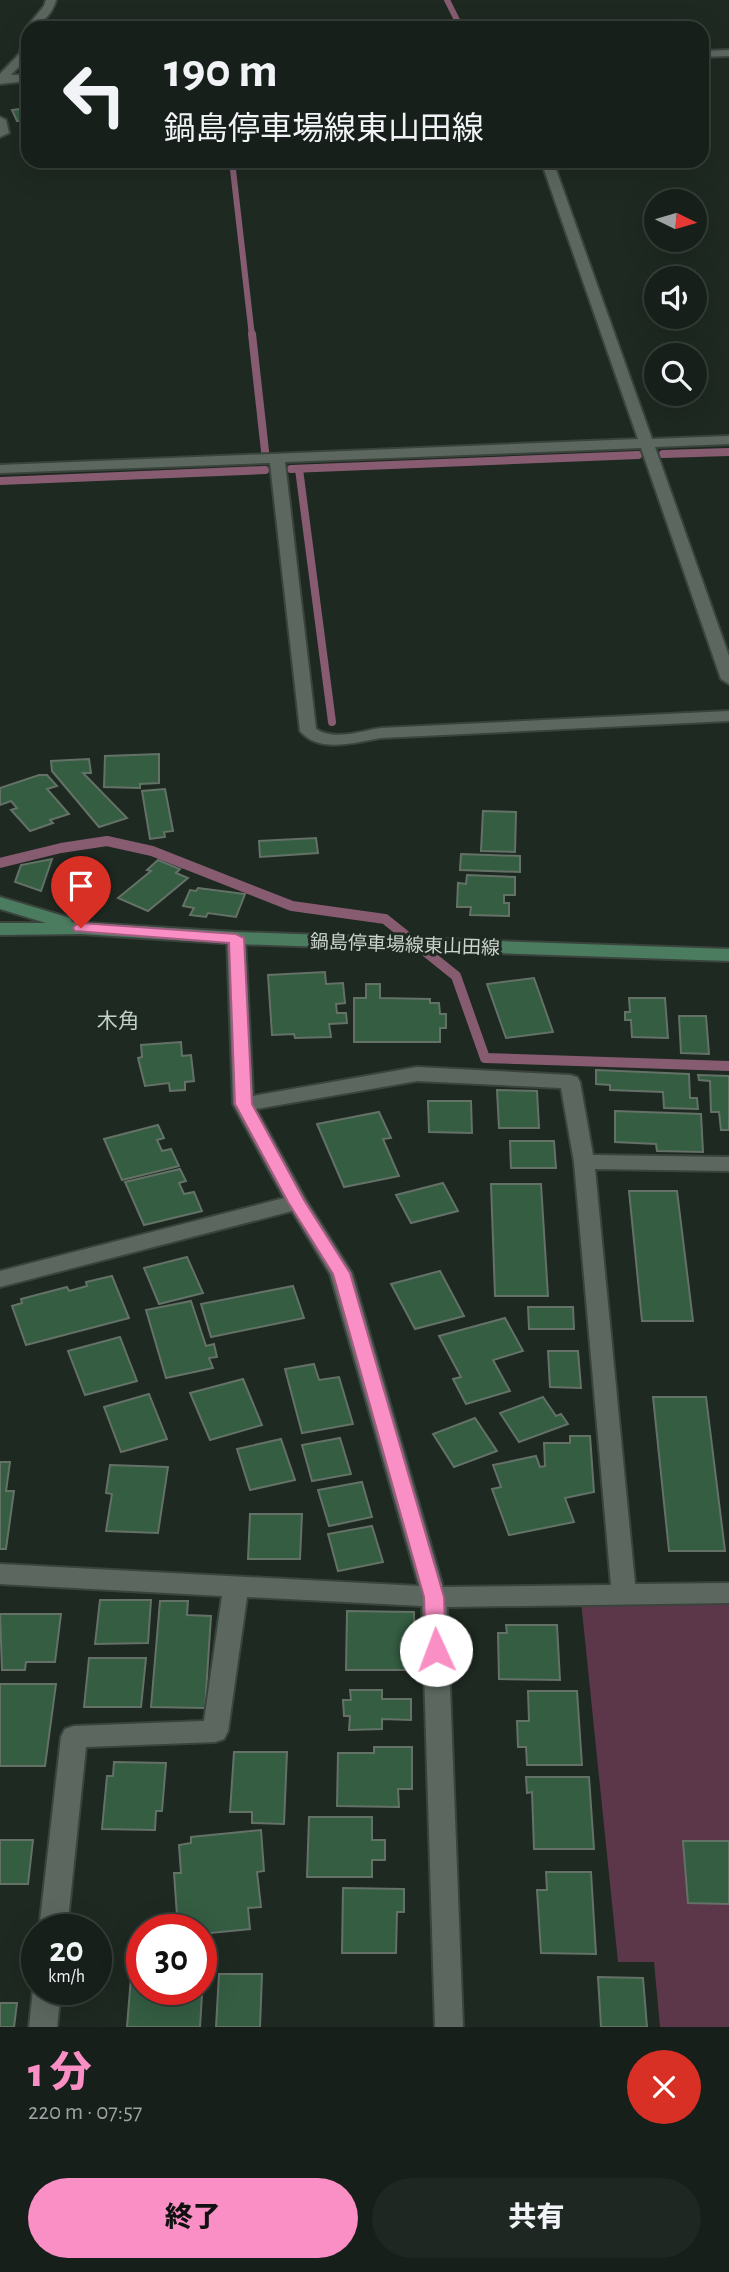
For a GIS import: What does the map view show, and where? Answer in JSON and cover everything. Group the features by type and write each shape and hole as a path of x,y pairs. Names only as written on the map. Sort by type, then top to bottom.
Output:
{"main road":[{"name":"鍋島停車場線東山田線","path":"0,903 81,928"},
{"name":"鍋島停車場線東山田線","path":"0,929 81,928 236,938 729,955"}],"street":[{"path":"37,21 49,7 51,0"},
{"path":"709,54 729,53"},
{"path":"2,80 21,58"},
{"path":"2,80 21,79"},
{"path":"0,120 3,133 0,134"},
{"path":"549,168 729,679"},
{"path":"0,470 729,440"},
{"path":"277,458 308,731 315,738 729,716"},
{"path":"236,938 243,1104 297,1202 341,1273 434,1597 449,2027"},
{"path":"243,1104 417,1074 570,1082 584,1162 624,1593"},
{"path":"584,1162 729,1164"},
{"path":"0,1279 297,1202"},
{"path":"0,1574 434,1597 729,1593"},
{"path":"56,1914 74,1737 215,1731 236,1586"},
{"path":"43,2027 45,2005"}],"shaded area":[{"path":"581,1601 729,1603 729,2027 660,2027 654,1962 618,1962"}],"building":[{"path":"21,109 21,121 17,121 12,110"},
{"path":"159,754 159,783 140,784 140,788 104,787 105,756"},
{"path":"89,759 91,773 83,773 127,818 99,827 52,771 51,761"},
{"path":"39,775 47,775 57,786 47,789 69,814 30,831 11,810 17,808 11,801 0,805 0,788"},
{"path":"165,789 173,831 164,832 165,837 150,839 142,791"},
{"path":"483,811 516,812 515,852 481,851"},
{"path":"316,838 318,853 260,857 259,841"},
{"path":"461,854 520,856 520,872 460,870"},
{"path":"52,859 41,891 15,882 21,865"},
{"path":"158,860 180,869 176,873 188,878 148,911 118,898 151,871 147,870"},
{"path":"467,875 515,877 515,895 504,895 504,903 509,903 509,916 470,915 471,907 457,907 458,883 466,884"},
{"path":"198,888 245,894 236,917 208,913 206,917 190,915 194,908 183,906 190,890 196,891"},
{"path":"325,972 326,984 343,983 345,1003 336,1004 337,1013 346,1013 347,1023 329,1024 331,1037 295,1038 294,1034 272,1035 268,975"},
{"path":"534,978 553,1032 506,1038 487,984"},
{"path":"366,984 380,984 380,998 430,999 430,1003 439,1003 440,1014 446,1014 446,1028 440,1028 440,1042 354,1042 354,998 366,998"},
{"path":"629,998 665,998 668,1038 632,1037 631,1020 625,1020 625,1012 630,1012"},
{"path":"679,1016 706,1016 709,1054 681,1053"},
{"path":"181,1042 182,1056 191,1055 194,1081 185,1082 185,1090 170,1091 169,1083 145,1086 138,1058 142,1057 141,1045"},
{"path":"596,1070 689,1074 690,1098 697,1098 698,1109 664,1108 663,1092 610,1090 610,1085 596,1084"},
{"path":"698,1075 729,1076 729,1130 721,1130 719,1112 711,1112 710,1081 699,1080"},
{"path":"497,1090 537,1091 539,1128 499,1128"},
{"path":"428,1101 471,1101 472,1133 429,1132"},
{"path":"615,1111 701,1114 703,1152 657,1151 656,1144 615,1142"},
{"path":"379,1112 391,1138 383,1139 399,1176 344,1187 317,1124"},
{"path":"158,1125 164,1138 157,1140 162,1151 171,1149 179,1166 122,1180 104,1139"},
{"path":"510,1141 554,1141 556,1168 511,1168"},
{"path":"180,1169 186,1181 179,1183 184,1194 194,1192 202,1211 144,1225 125,1182"},
{"path":"443,1183 458,1211 411,1223 396,1195"},
{"path":"491,1184 541,1184 548,1296 495,1296"},
{"path":"629,1191 677,1191 693,1321 642,1321"},
{"path":"187,1257 203,1293 159,1304 144,1268"},
{"path":"440,1271 464,1316 415,1329 391,1284"},
{"path":"112,1276 129,1318 26,1345 12,1306 22,1303 21,1299 67,1287 69,1291 87,1286 86,1282"},
{"path":"293,1286 304,1318 211,1337 201,1304"},
{"path":"191,1301 206,1346 214,1344 217,1357 209,1358 213,1368 166,1378 146,1310"},
{"path":"528,1307 573,1307 574,1329 529,1329"},
{"path":"505,1318 523,1351 493,1360 510,1391 466,1404 453,1379 461,1377 439,1336"},
{"path":"120,1337 137,1381 85,1395 68,1351"},
{"path":"548,1351 578,1351 581,1388 550,1387"},
{"path":"314,1364 319,1380 339,1377 353,1424 302,1433 285,1369"},
{"path":"243,1379 262,1425 210,1440 190,1393"},
{"path":"149,1394 167,1439 121,1452 104,1407"},
{"path":"543,1397 556,1416 561,1414 568,1424 519,1442 500,1413"},
{"path":"653,1397 706,1397 725,1551 669,1551"},
{"path":"475,1418 497,1451 454,1467 433,1434"},
{"path":"570,1436 590,1436 594,1492 565,1498 574,1522 509,1535 492,1489 501,1487 493,1465 536,1456 540,1467 545,1466 544,1443 570,1443"},
{"path":"340,1438 351,1474 312,1481 302,1445"},
{"path":"281,1439 295,1480 250,1490 237,1449"},
{"path":"0,1462 10,1462 6,1491 14,1491 6,1549 0,1549"},
{"path":"110,1465 168,1467 158,1533 106,1531 112,1494 106,1493"},
{"path":"362,1482 372,1517 329,1526 318,1490"},
{"path":"250,1514 302,1514 300,1559 248,1559"},
{"path":"372,1526 383,1562 338,1571 328,1534"},
{"path":"100,1600 151,1600 148,1643 95,1644"},
{"path":"160,1601 188,1601 187,1615 211,1616 205,1708 151,1707"},
{"path":"347,1611 414,1612 415,1670 346,1670"},
{"path":"0,1614 61,1614 55,1662 26,1662 25,1670 2,1670"},
{"path":"506,1625 557,1625 560,1680 499,1679 498,1633 507,1633"},
{"path":"89,1658 146,1658 141,1707 84,1707"},
{"path":"0,1684 56,1684 45,1766 0,1766"},
{"path":"350,1690 382,1690 382,1699 411,1699 411,1720 382,1719 382,1729 349,1730 350,1716 344,1716 343,1700 351,1700"},
{"path":"528,1691 577,1691 582,1765 527,1765 526,1747 518,1747 517,1721 529,1721"},
{"path":"374,1747 412,1747 412,1789 398,1789 399,1807 337,1806 338,1753 374,1753"},
{"path":"234,1752 287,1752 284,1824 252,1823 252,1812 230,1812"},
{"path":"114,1762 166,1763 162,1811 156,1811 155,1830 102,1829 107,1776 113,1776"},
{"path":"526,1777 589,1777 594,1849 534,1849 532,1792 527,1793"},
{"path":"309,1817 372,1817 372,1840 385,1840 385,1860 372,1860 372,1877 307,1877"},
{"path":"261,1830 264,1871 257,1872 261,1907 248,1908 250,1929 217,1932 217,1914 177,1914 174,1873 181,1873 179,1845 191,1843 191,1837"},
{"path":"0,1840 33,1840 28,1884 0,1884"},
{"path":"683,1841 729,1841 729,1904 688,1903"},
{"path":"546,1872 591,1872 596,1954 541,1953 537,1890 547,1890"},
{"path":"343,1888 404,1889 404,1912 397,1912 396,1953 342,1953"},
{"path":"219,1974 262,1974 260,2027 216,2027"},
{"path":"598,1977 643,1978 647,2027 601,2027"},
{"path":"0,2003 17,2003 14,2027 0,2027"},
{"path":"129,2005 201,2005 200,2027 127,2027"}],"waterway":[{"path":"447,0 458,21"},
{"path":"233,168 252,336"},
{"path":"252,334 265,451"},
{"path":"663,454 729,452"},
{"path":"291,469 638,455"},
{"path":"299,469 332,722"},
{"path":"0,481 265,470"},
{"path":"0,863 61,848 107,841 152,851 292,906 385,919 456,976 485,1058 729,1066"}],"district":[{"name":"木角","path":"118,1021"}],"route":[{"path":"81,928 236,938 243,1104 297,1202 341,1273 434,1597 436,1650"}]}
